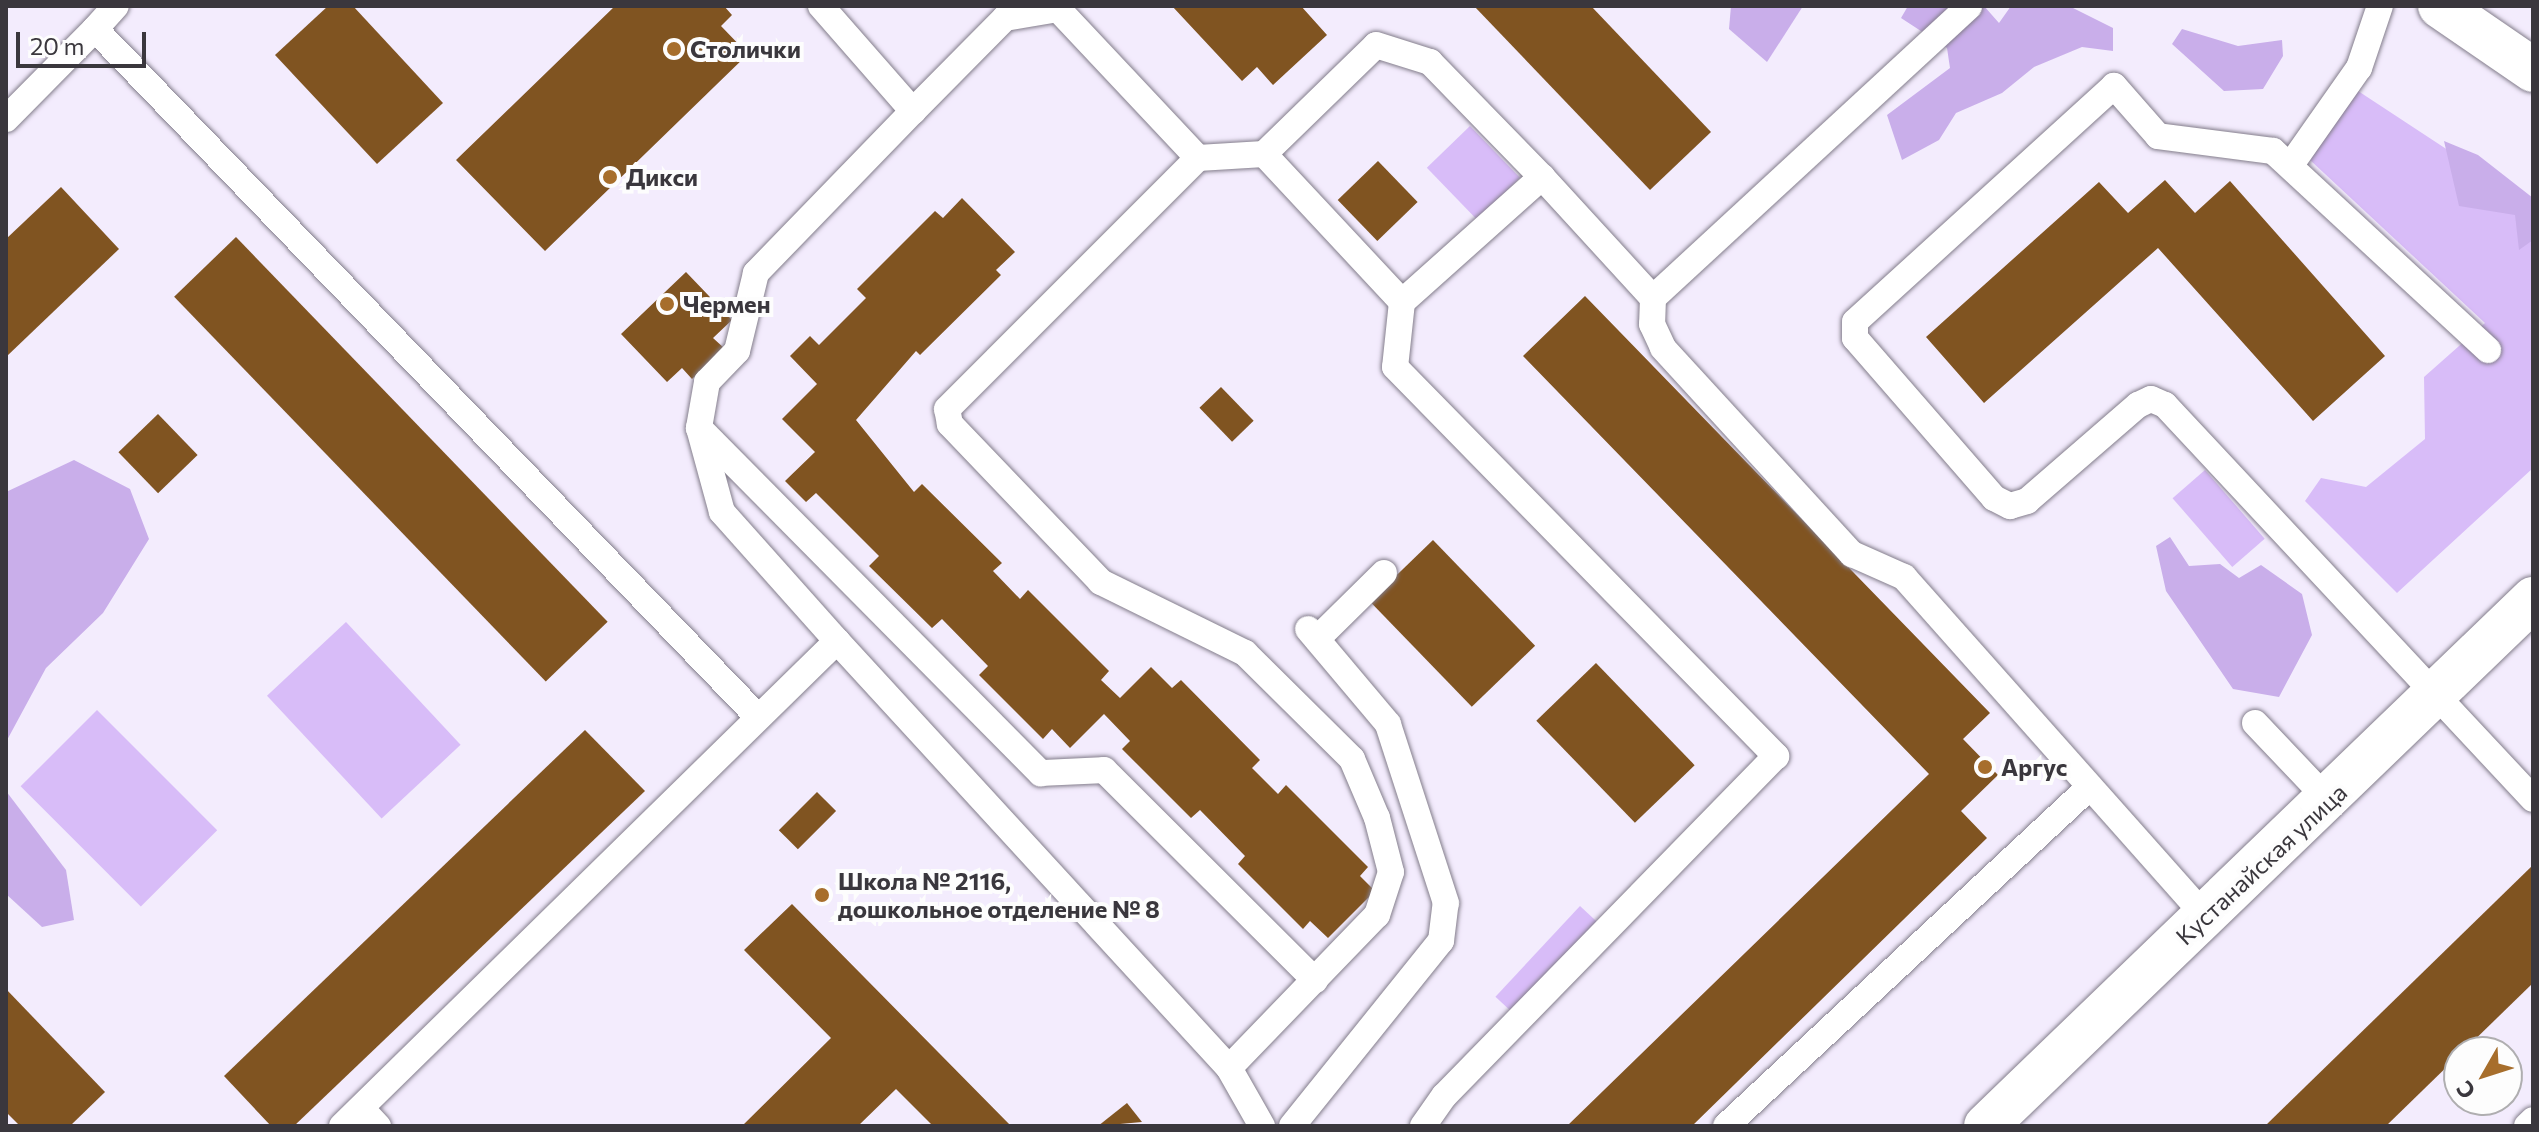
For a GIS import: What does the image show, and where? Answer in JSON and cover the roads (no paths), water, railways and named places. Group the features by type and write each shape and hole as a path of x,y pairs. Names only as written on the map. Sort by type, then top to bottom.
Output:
{"street":[{"path":"2440,6 2533,70"},
{"name":"Кустанайская улица","path":"1986,1126 2434,699 2533,599"}],"lane":[{"path":"6,119 116,6"},
{"path":"821,6 913,111"},
{"path":"1653,298 1969,6"},
{"path":"2290,166 2359,68 2380,6"},
{"path":"1198,158 1058,9 1005,18 756,273 737,351 707,382 699,428 722,512 1229,1068 1262,1126"},
{"path":"95,29 757,716"},
{"path":"1229,1068 1377,915 1391,872 1352,759 1245,653 1101,582 950,424 947,409 1198,158 1264,154 1376,45 1430,62 1542,177 1653,298 1652,324 1663,348 1852,554 1904,577 2205,916"},
{"path":"2488,350 2273,151 2158,136 2114,86 1855,322 1855,338 1994,498 2010,506 2027,501 2138,405 2151,399 2165,405 2434,699 2533,799"},
{"path":"1264,154 1402,302"},
{"path":"1423,1126 1444,1096 1776,756 1395,367 1402,302 1542,177"},
{"path":"699,428 1041,773 1104,770 1315,980"},
{"path":"1292,1126 1441,941 1446,903 1388,724 1313,634 1384,573"},
{"path":"360,1120 757,716 837,641"},
{"path":"2255,723 2328,800"},
{"path":"1726,1126 2090,787"},
{"path":"2527,1126 2533,1120"}],"place":[{"name":"Столички","path":"674,49"},
{"name":"Дикси","path":"610,177"},
{"name":"Чермен","path":"667,304"},
{"name":"Аргус","path":"1985,767"},
{"name":"Школа № 2116, дошкольное отделение № 8","path":"822,895"}]}
